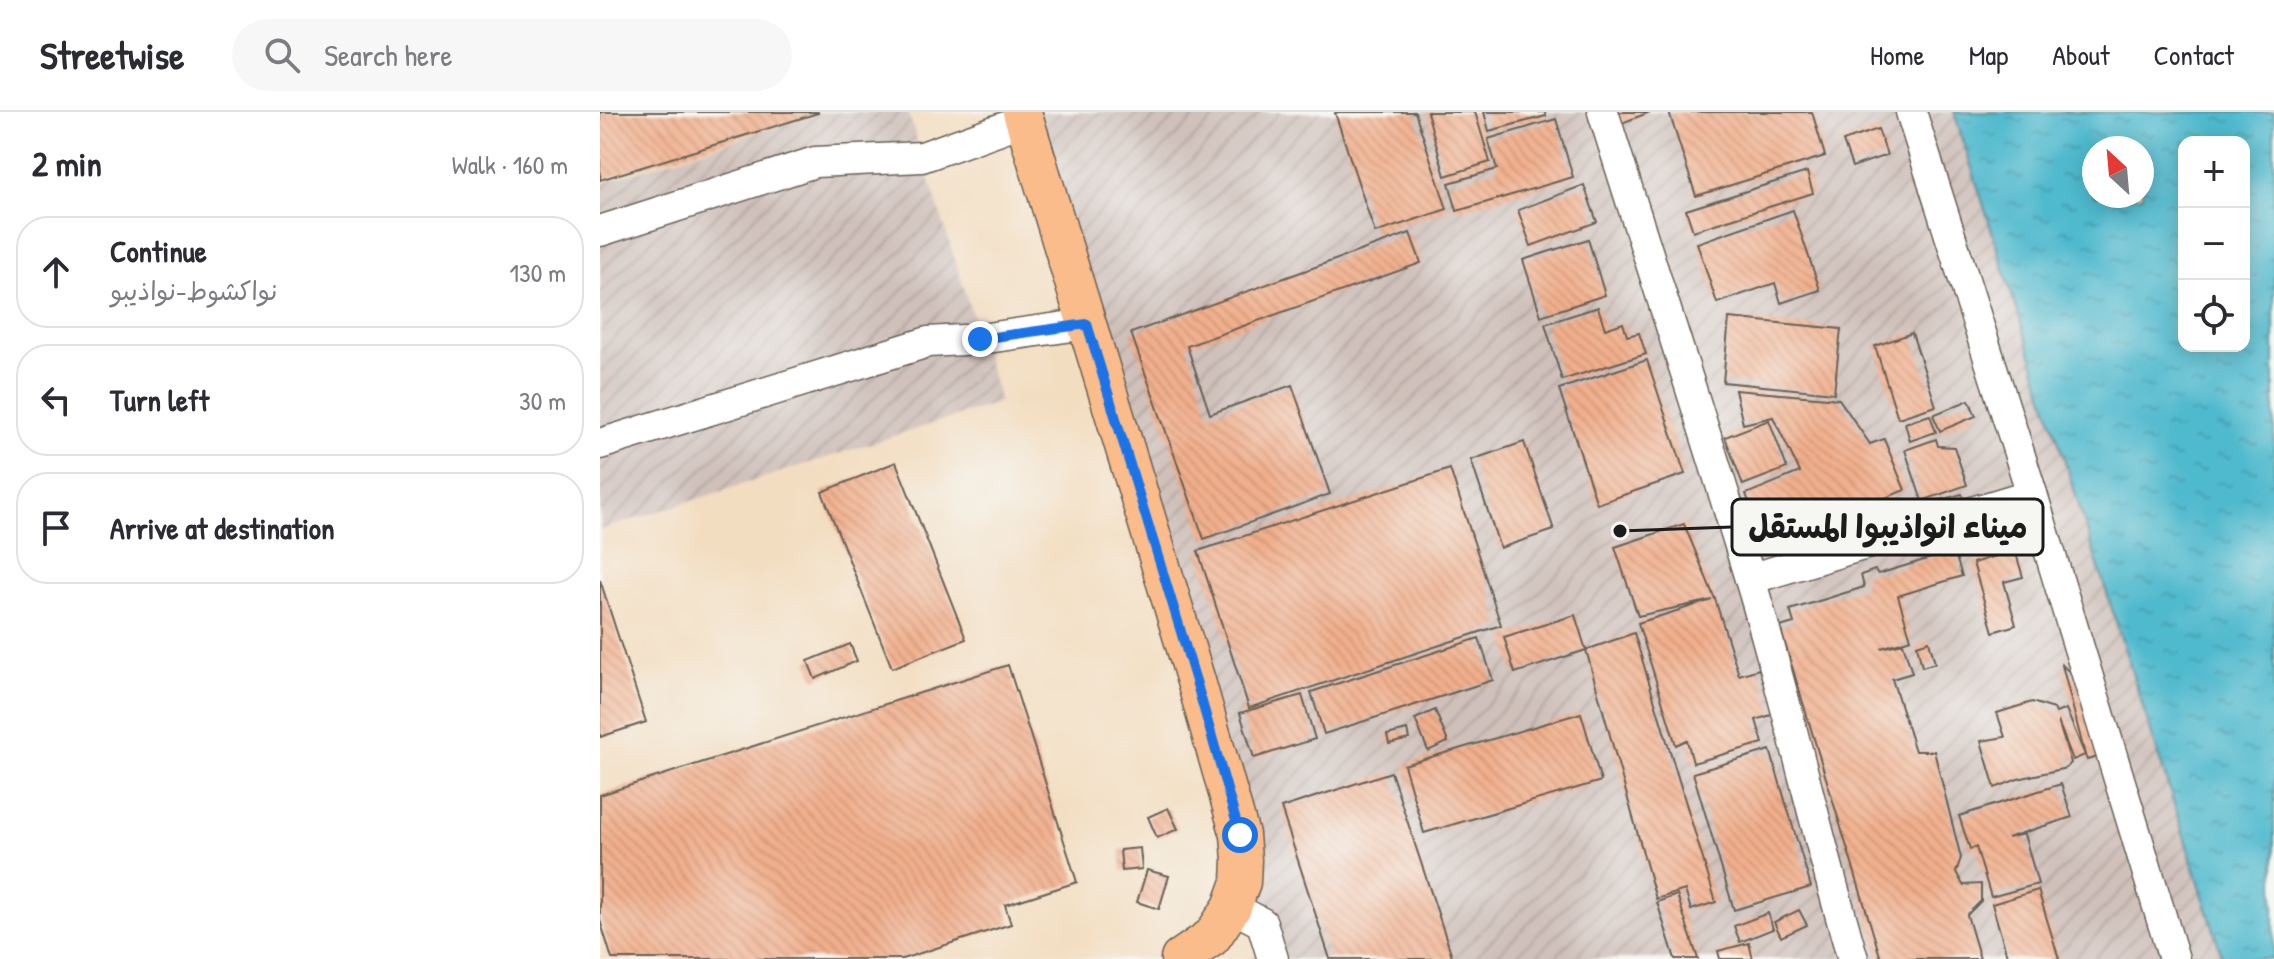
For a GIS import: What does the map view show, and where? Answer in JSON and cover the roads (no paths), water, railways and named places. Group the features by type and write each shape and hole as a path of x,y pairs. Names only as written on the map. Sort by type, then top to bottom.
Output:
{"main road":[{"path":"1023,116 1240,835 1241,882 1232,907 1212,937 1180,959"}],"lane":[{"path":"1603,112 1750,579 1853,959"},
{"path":"1911,112 2174,959"},
{"path":"600,231 815,162 922,157 1023,116"},
{"path":"600,444 928,342 980,339 1087,324"},
{"path":"1750,579 2032,494"},
{"path":"1232,907 1262,923 1273,959"}],"water":[{"path":"1954,112 2274,112 2274,959 2223,959"}],"place":[{"name":"ميناء انواذيبوا المستقل","path":"1620,531"}]}
